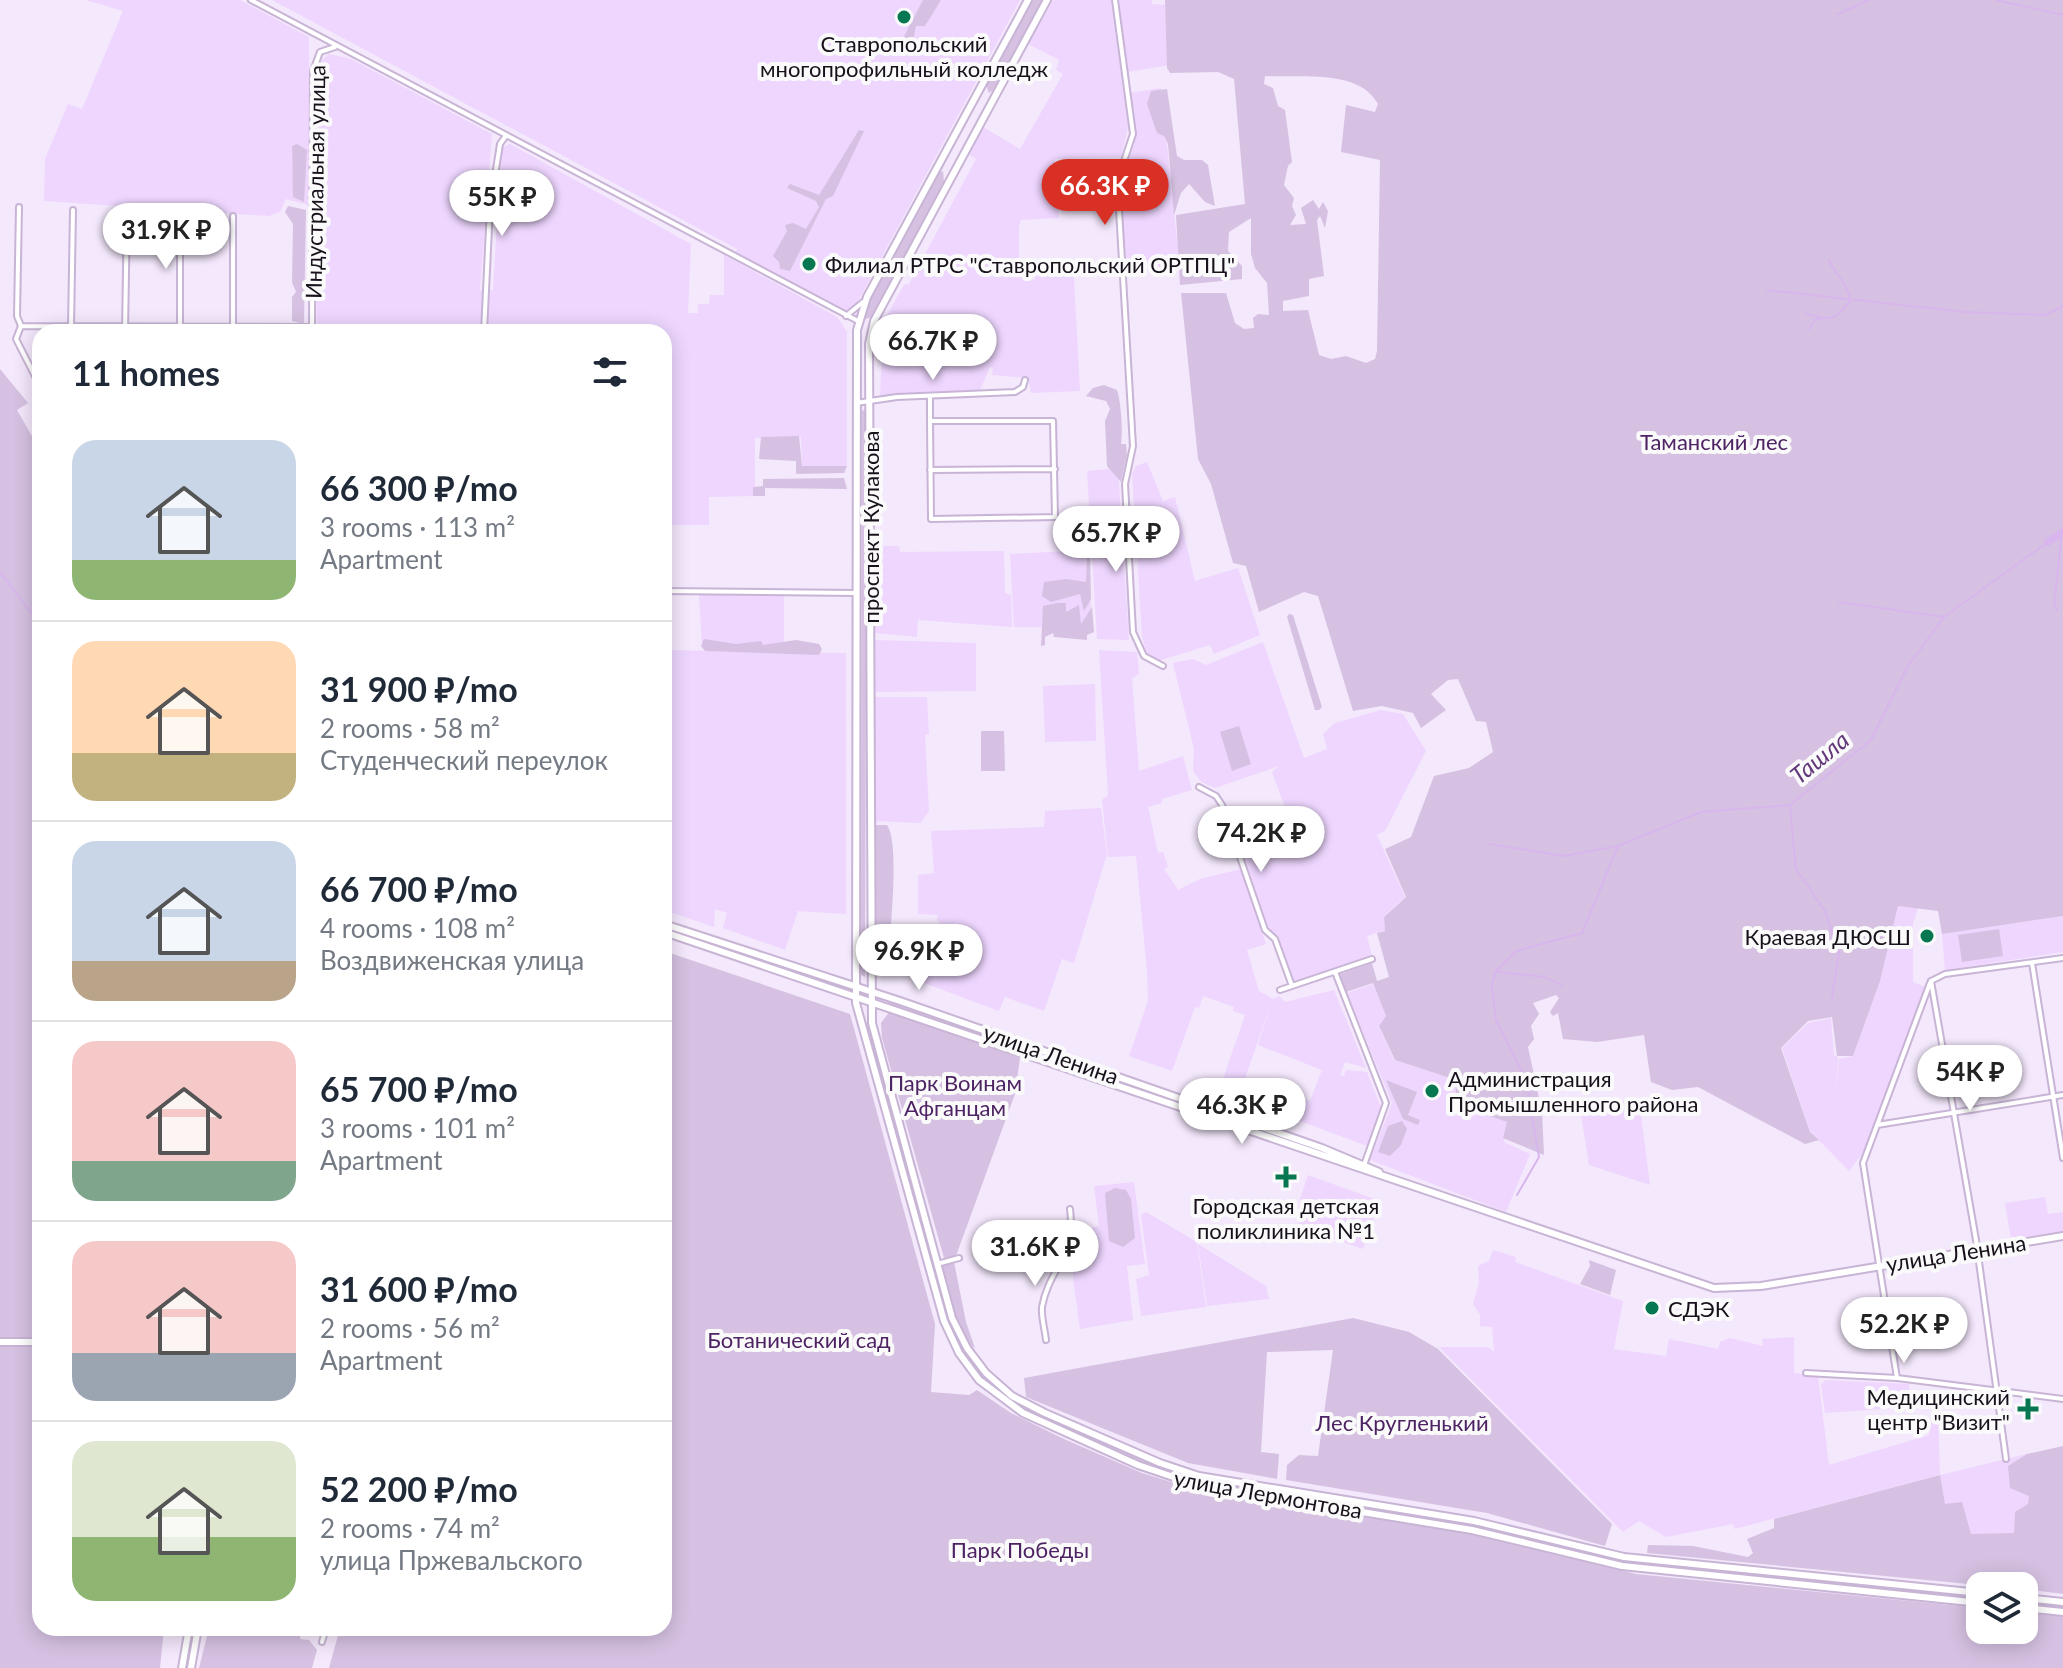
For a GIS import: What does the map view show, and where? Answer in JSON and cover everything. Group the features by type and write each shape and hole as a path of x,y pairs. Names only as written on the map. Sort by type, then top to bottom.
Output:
{"main road":[{"name":"проспект Кулакова","path":"856,996 857,330 852,318 867,297 1028,0"},
{"name":"проспект Кулакова","path":"871,1002 868,403 872,326 1047,0"},
{"path":"976,94 992,102"},
{"path":"938,165 954,173"},
{"path":"852,318 872,326"},
{"name":"улица Ленина","path":"672,927 871,992 1390,1177 1714,1288 1748,1288 2063,1236"},
{"name":"улица Ленина","path":"672,935 1363,1167"},
{"name":"улица Лермонтова","path":"856,996 898,1164 950,1338 979,1380 1015,1408 1138,1465 1197,1485 1472,1530 1622,1566 1966,1602"},
{"name":"улица Лермонтова","path":"871,1002 873,1033 952,1318 971,1354 998,1385 1036,1409 1142,1456 1199,1476 1474,1521 1624,1557 1966,1592"},
{"path":"898,1164 909,1161"},
{"path":"0,1342 32,1342"},
{"path":"1472,1530 1474,1521"},
{"path":"1867,1581 1867,1591"},
{"path":"2038,1599 2063,1602"},
{"path":"2038,1609 2063,1612"},
{"path":"182,1668 188,1636"},
{"path":"191,1668 197,1636"}],"street":[{"path":"251,0 836,311 852,318 867,297"},
{"path":"1115,0 1133,134 1118,181 1133,446 1125,484 1133,632 1144,656 1163,666"},
{"name":"Индустриальная улица","path":"312,324 313,71 320,52 337,47"},
{"path":"484,324 490,207 500,144 506,136"},
{"path":"19,207 17,316 21,326 16,339 32,370"},
{"path":"71,324 73,210"},
{"path":"126,324 127,211"},
{"path":"180,214 180,324"},
{"path":"233,216 233,324"},
{"path":"836,311 855,311"},
{"path":"21,326 32,326"},
{"path":"856,403 897,397 1015,392 1023,387 1025,380"},
{"path":"930,396 930,421 930,470 931,519 1055,517 1053,421 930,421"},
{"path":"930,470 1055,469"},
{"path":"672,591 857,593"},
{"path":"1199,787 1220,800 1265,930 1275,939 1292,986"},
{"path":"1897,1378 1863,1173 1866,1153 1931,981 1945,974 2063,958"},
{"path":"1280,990 1372,959"},
{"path":"2032,963 2063,1158"},
{"path":"1335,972 1386,1103 1363,1167"},
{"path":"1931,981 1956,1113 2006,1459"},
{"path":"1877,1125 2063,1095"},
{"path":"1046,1340 1042,1308 1068,1253 1072,1226 1070,1209"},
{"path":"937,1264 959,1258"},
{"path":"1806,1373 1897,1378 2063,1399"},
{"path":"322,1642 324,1636"}],"shaded area":[{"path":"86,0 240,0 309,37 309,205 286,199 280,212 269,216 44,201 45,159 68,104 82,109 123,11"},
{"path":"272,0 1020,0 856,305 846,311 837,310 735,253 737,249"},
{"path":"1053,0 1111,0 1128,128 1121,157 1055,159 1059,218 1021,220 1019,227 1019,275 1034,280 1043,263 1073,259 1080,391 1031,393 1028,378 992,375 993,368 990,367 980,390 880,398 883,322 904,285 909,284 976,159 968,154 983,127 1020,149 1063,74 1056,70 1059,60 1028,44"},
{"path":"1118,0 1152,0 1152,4 1165,5 1171,65 1127,72"},
{"path":"329,54 351,59 492,134 480,290 493,290 501,153 503,147 510,144 691,244 688,313 698,313 698,304 709,304 710,295 724,295 724,255 837,317 847,332 847,466 802,466 801,437 755,438 755,496 709,497 709,525 672,525 672,324 317,324 315,82 319,63"},
{"path":"1161,88 1180,269 1126,271 1120,190 1134,144 1130,93"},
{"path":"1147,462 1163,501 1175,497 1195,581 1238,568 1260,635 1214,654 1210,645 1158,661 1147,654 1142,636 1132,474 1136,466"},
{"path":"1118,468 1129,640 1097,639 1087,471"},
{"path":"872,546 899,546 900,552 1004,551 1005,593 1011,595 1012,627 918,620 917,637 875,633"},
{"path":"1088,550 1092,628 1014,627 1010,554"},
{"path":"784,594 784,646 702,645 699,595"},
{"path":"874,640 976,643 976,691 874,692"},
{"path":"1263,642 1304,758 1327,749 1323,734 1335,723 1381,710 1403,714 1426,751 1385,831 1377,835 1405,897 1384,916 1385,930 1367,936 1372,955 1294,982 1278,939 1268,928 1237,834 1288,816 1272,772 1279,766 1215,788 1201,782 1193,771 1194,749 1173,663 1193,659 1206,665"},
{"path":"672,650 846,653 846,914 798,911 785,950 723,928 727,913 715,909 714,927 672,913"},
{"path":"1099,650 1137,652 1139,674 1132,678 1139,771 1183,756 1192,790 1162,799 1162,803 1148,807 1158,853 1163,852 1168,867 1164,869 1178,890 1200,879 1241,869 1266,944 1247,950 1259,991 1273,999 1239,1095 1220,1088 1245,1015 1233,1011 1234,1007 1203,996 1199,1008 1195,1007 1172,1071 1129,1056 1148,1001 1147,971 1136,856 1108,857 1102,800 1108,795"},
{"path":"1095,684 1096,741 1045,742 1043,686"},
{"path":"871,697 927,697 929,734 925,735 929,811 921,823 872,821"},
{"path":"1101,808 1107,854 1074,963 1062,959 1044,1011 1005,997 999,1011 919,981 940,922 938,915 918,914 918,875 934,873 931,831 1044,827 1045,811"},
{"path":"1898,906 1918,908 1913,924 1913,982 1925,987 1863,1153 1849,1171 1810,1131 1782,1048 1808,1023 1831,1018 1834,1055 1838,1057 1836,1094 1839,1059 1853,1056 1880,981"},
{"path":"2063,916 2063,952 1945,970 1942,934"},
{"path":"1373,984 1386,1016 1379,1027 1394,1060 1456,1080 1455,1104 1507,1122 1504,1142 1530,1154 1506,1212 1370,1160 1392,1103 1347,993"},
{"path":"1334,990 1366,1068 1345,1062 1340,1075 1344,1076 1346,1070 1367,1072 1381,1107 1367,1146 1284,1115 1293,1095 1310,1101 1322,1070 1258,1045 1273,999 1279,996 1285,1002"},
{"path":"1639,1099 1650,1185 1589,1165 1580,1108"},
{"path":"1308,1175 1380,1201 1363,1249 1299,1227 1300,1199"},
{"path":"1134,1182 1145,1264 1127,1266 1133,1320 1080,1329 1071,1263 1078,1265 1089,1228 1099,1226 1094,1186"},
{"path":"2045,1197 2048,1214 2063,1212 2063,1231 2011,1239 2005,1203"},
{"path":"1146,1212 1197,1242 1206,1307 1141,1316 1136,1279 1149,1275 1141,1215"},
{"path":"1198,1244 1266,1286 1269,1299 1207,1306"},
{"path":"1493,1250 1516,1257 1515,1262 1623,1301 1614,1349 1666,1356 1669,1339 1718,1349 1720,1342 1730,1338 1763,1346 1762,1339 1794,1337 1794,1373 1818,1376 1829,1465 1929,1435 1933,1413 1938,1414 1940,1475 2027,1454 2040,1487 2038,1536 1971,1534 1945,1504 1939,1475 1735,1529 1733,1524 1666,1537 1639,1521 1623,1532 1439,1347 1488,1347 1494,1352 1492,1327 1480,1326 1480,1315 1473,1304 1479,1283 1478,1266 1489,1261"},
{"path":"1826,1380 1909,1384 1910,1407 1825,1413 1821,1384"}],"green space":[{"path":"923,0 941,0 925,26 916,26 911,51 900,44"},
{"path":"1032,0 1043,0 995,89 989,93 986,85"},
{"name":"Таманский лес","path":"1165,0 2063,0 2063,916 1942,934 1938,911 1898,906 1880,981 1853,1056 1837,1056 1832,1017 1808,1021 1781,1048 1810,1132 1819,1140 1805,1144 1698,1087 1672,1090 1651,1082 1644,1035 1597,1042 1563,1039 1558,1013 1553,1016 1550,1012 1559,998 1556,995 1533,1003 1539,1014 1531,1026 1534,1039 1528,1047 1542,1112 1544,1155 1503,1138 1507,1122 1455,1104 1456,1080 1395,1060 1379,1026 1386,1016 1373,983 1346,992 1340,974 1372,963 1377,981 1389,977 1377,933 1385,931 1384,917 1406,897 1385,849 1411,837 1434,776 1469,768 1493,752 1486,722 1476,721 1458,679 1448,680 1431,694 1446,710 1421,728 1413,713 1382,706 1353,711 1318,596 1304,592 1259,612 1246,566 1233,563 1211,484 1198,459 1181,293 1226,293 1235,323 1244,329 1254,328 1253,318 1258,314 1269,315 1267,283 1255,268 1251,254 1251,218 1229,232 1228,251 1242,266 1242,279 1180,285 1176,215 1245,204 1234,79 1218,72 1170,73 1167,68","holes":["1265,76 1343,80 1369,93 1378,104 1375,112 1346,105 1341,152 1380,160 1377,351 1375,359 1366,363 1346,356 1331,359 1319,355 1308,310 1283,311 1283,301 1309,296 1309,279 1324,276 1317,220 1320,216 1325,228 1328,211 1323,202 1319,209 1313,200 1301,208 1306,224 1290,225 1296,215 1292,206 1294,198 1284,185 1288,166 1292,162 1285,110 1278,106 1273,88 1264,84"]},
{"path":"1167,89 1177,156 1184,160 1202,160 1208,165 1215,206 1205,202 1189,184 1181,193 1174,215 1168,144 1164,136 1157,133 1147,104 1151,91"},
{"path":"859,130 864,131 833,196 826,199 790,271 780,269 779,262 773,256 787,231 785,225 793,223 806,229 819,207 816,201 787,188 790,184 819,195"},
{"path":"297,144 307,150 304,202 293,197 292,146"},
{"path":"943,171 944,183 873,317 864,319 863,313 870,298 937,173"},
{"path":"288,206 306,210 304,324 292,321 292,297 296,292 292,282 293,224 285,212"},
{"path":"0,369 28,403 17,410 32,436 32,1636 163,1636 160,1668 0,1668"},
{"path":"1104,385 1117,390 1120,401 1121,444 1126,444 1127,455 1121,482 1107,466 1105,421 1110,409 1106,401 1086,396 1093,388"},
{"path":"862,410 867,412 865,977 861,975"},
{"path":"799,436 802,466 847,466 844,473 796,474 796,461 759,459 761,437"},
{"path":"844,478 847,489 765,488 765,496 753,496 753,487 763,486 763,479"},
{"path":"1085,552 1090,553 1091,599 1084,611 1080,594 1051,602 1042,596 1044,582 1066,579 1086,582"},
{"path":"1066,603 1066,612 1079,605 1081,624 1092,607 1094,632 1087,635 1087,640 1054,637 1053,633 1045,637 1045,645 1041,646 1043,606"},
{"path":"1293,615 1322,707 1319,710 1315,710 1287,617"},
{"path":"704,639 736,644 761,641 763,645 796,640 819,644 822,649 819,655 705,651 701,646"},
{"path":"1239,726 1251,764 1232,771 1220,732"},
{"path":"981,731 1004,731 1005,771 981,771"},
{"path":"873,825 887,825 891,835 894,867 889,954 900,962 898,967 873,959"},
{"path":"1999,929 2003,956 1962,962 1958,935"},
{"path":"672,954 850,1014 935,1324 931,1392 969,1395 977,1390 1011,1413 1064,1439 1142,1473 1191,1488 1473,1533 1636,1574 1966,1607 1966,1644 2038,1644 2038,1613 2063,1616 2063,1668 329,1668 338,1636 672,1636"},
{"path":"889,1001 1123,1082 1123,1083 888,1004"},
{"name":"Парк Воинам Афганцам","path":"890,1011 1020,1058 1015,1094 956,1256 944,1258 882,1038 881,1023"},
{"path":"1386,1080 1417,1092 1408,1115 1420,1120 1418,1125 1403,1119"},
{"path":"1402,1121 1407,1129 1401,1145 1390,1156 1378,1152 1388,1126"},
{"path":"905,1164 956,1335 983,1375 1004,1393 981,1377 962,1352 946,1320"},
{"path":"1115,1188 1126,1190 1131,1199 1135,1238 1123,1247 1109,1241 1105,1193"},
{"path":"1589,1260 1616,1270 1610,1295 1580,1284 1590,1266"},
{"path":"954,1262 966,1322 975,1348 957,1324 942,1269 944,1264"},
{"name":"Лес Кругленький","path":"1353,1318 1409,1332 1438,1349 1612,1524 1605,1546 1487,1513 1286,1480 1287,1465 1299,1455 1318,1456 1333,1350 1267,1352 1261,1452 1279,1454 1277,1479 1188,1463 1026,1397 1024,1378"},
{"path":"1017,1402 1179,1473 1470,1525 1198,1482 1158,1469 1042,1419"},
{"path":"2063,1446 2063,1594 2038,1591 2038,1572 1966,1572 1966,1584 1647,1553 1648,1545 1693,1546 1748,1557 1753,1553 1747,1539 1774,1528 1774,1519 1940,1475 1945,1504 1962,1502 1971,1534 2014,1533 2015,1512 2028,1504 2029,1496 2010,1488 2008,1466 2027,1454"},
{"path":"1624,1563 1863,1585 1865,1587"},
{"path":"207,1636 300,1636 300,1639 309,1640 317,1650 312,1668 199,1668"}],"waterway":[{"path":"1838,14 1869,0"},
{"path":"1996,0 2063,15"},
{"path":"1809,329 1816,319 1835,317 1850,301 1848,291 1829,260"},
{"path":"1767,290 1965,312 2045,315 2063,306"},
{"path":"1806,314 1820,317"},
{"path":"2057,610 2054,604 2062,532"},
{"name":"Ташла","path":"2048,542 2063,532"},
{"name":"Ташла","path":"1517,1195 1539,1157 1526,1080 1496,1020 1492,985 1496,971 1516,951 1582,933 1618,846 1701,812 1790,805 1871,740 1908,666 1944,617 2048,542"},
{"path":"0,572 32,614"},
{"path":"1839,602 1944,617"},
{"path":"1790,807 1796,869 1825,911 1839,952 1832,998"},
{"path":"1490,844 1563,856 1618,846"},
{"path":"1496,971 1538,976 1562,986"}],"place":[{"name":"Ставропольский многопрофильный колледж","path":"904,17"},
{"name":"Филиал РТРС \"Ставропольский ОРТПЦ\"","path":"809,264"},
{"name":"Краевая ДЮСШ","path":"1927,936"},
{"name":"Администрация Промышленного района","path":"1432,1091"},
{"name":"Городская детская поликлиника №1","path":"1286,1177"},
{"name":"СДЭК","path":"1652,1308"},
{"name":"Медицинский центр \"Визит\"","path":"2028,1409"}],"park label":[{"name":"Ботанический сад","path":"799,1339"},
{"name":"Парк Победы","path":"1020,1549"}]}
